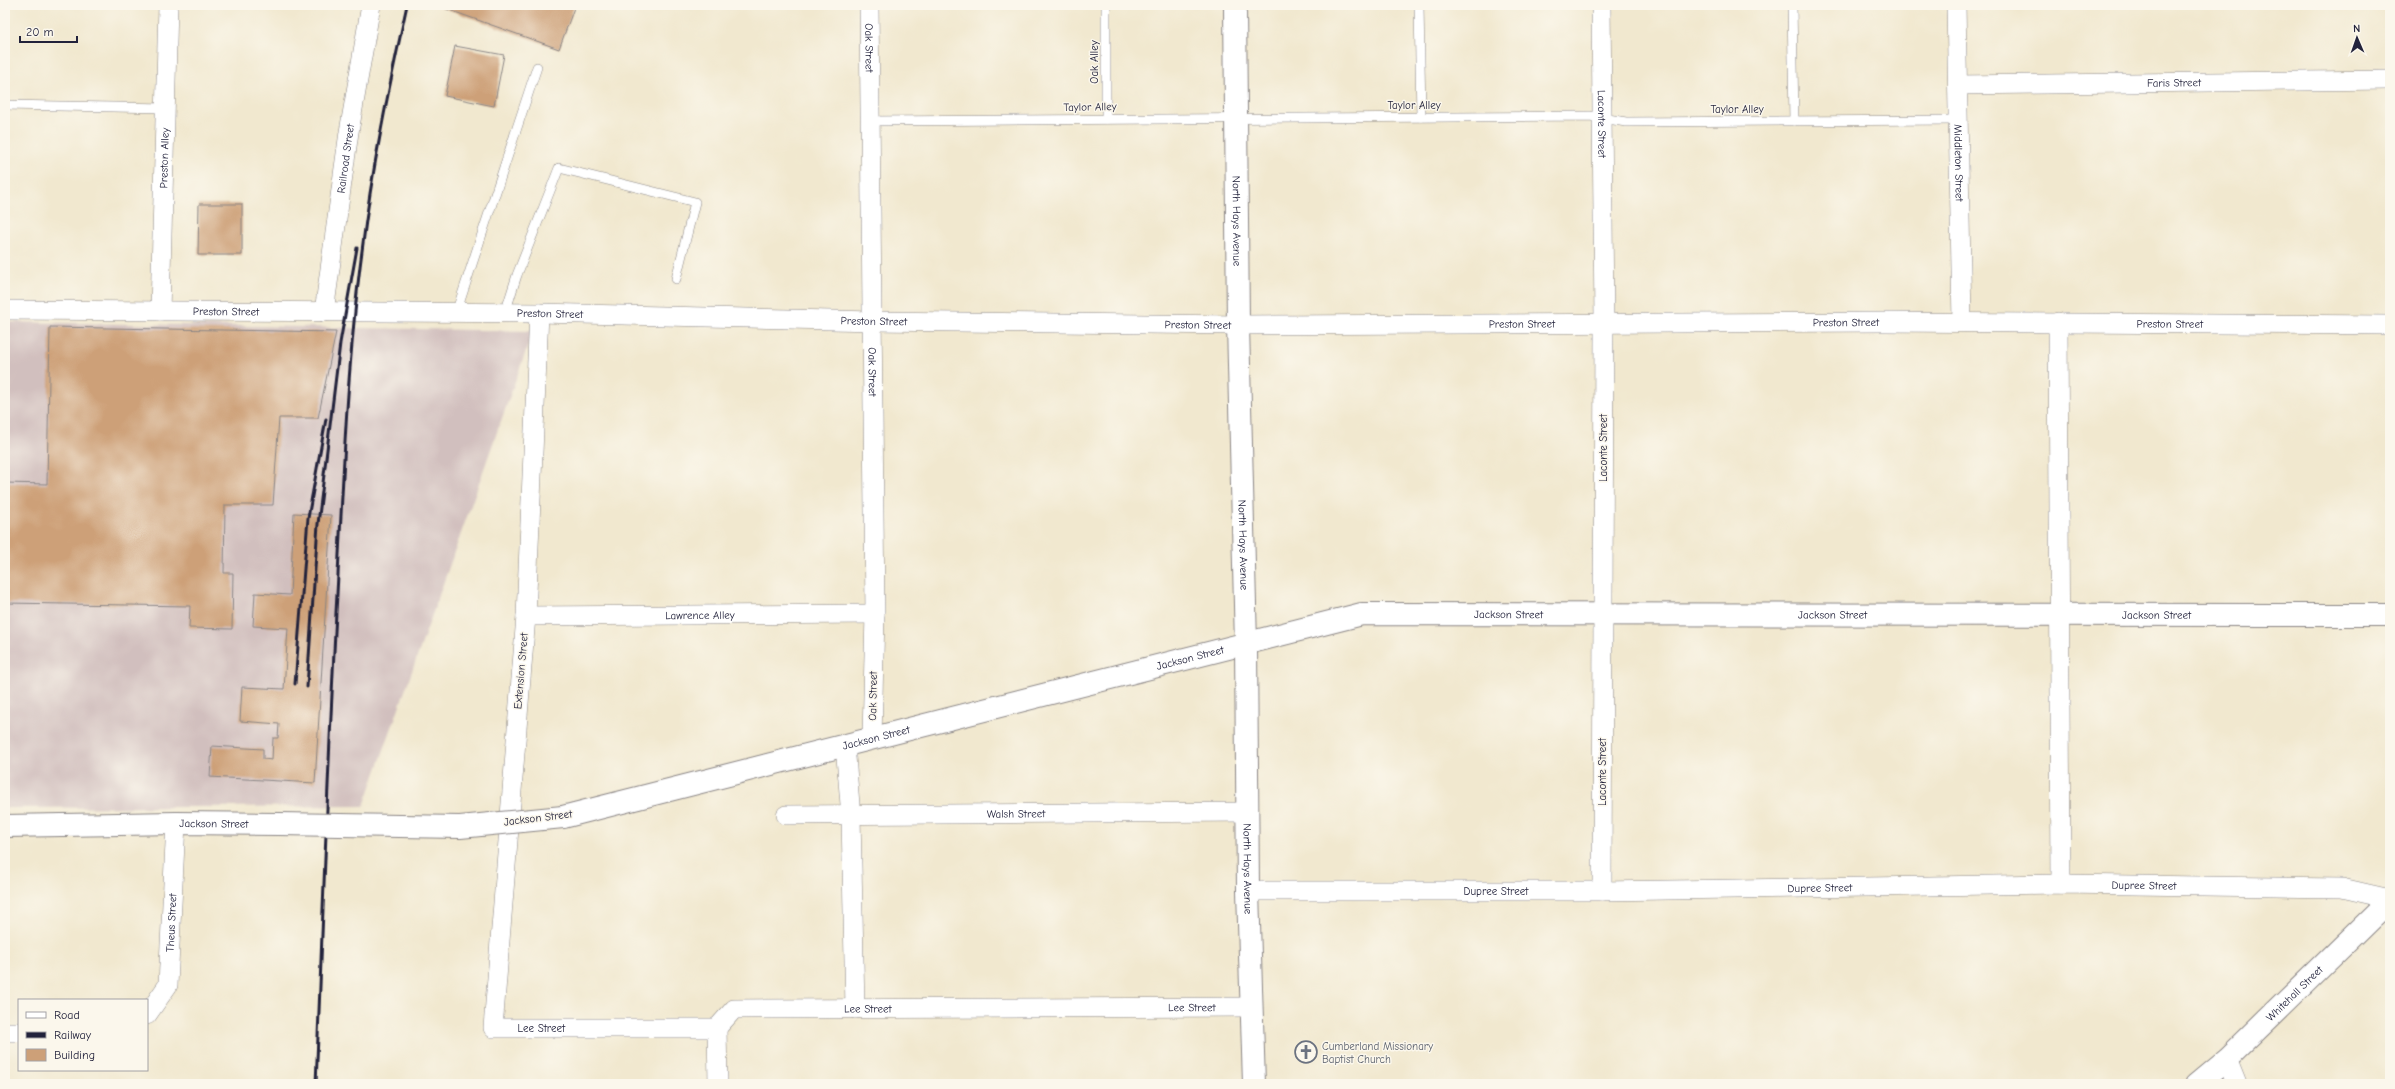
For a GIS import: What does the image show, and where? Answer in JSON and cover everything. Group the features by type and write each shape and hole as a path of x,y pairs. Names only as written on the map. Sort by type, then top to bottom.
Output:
{"street":[{"name":"Preston Alley","path":"160,311 167,108 168,5"},
{"name":"Railroad Street","path":"324,312 349,132 371,5"},
{"name":"Oak Street","path":"869,5 869,121 874,321 875,614 872,738"},
{"name":"North Hays Avenue","path":"1235,5 1238,325 1246,645 1248,891 1254,1084"},
{"name":"Laconte Street","path":"1601,5 1604,322 1602,891"},
{"name":"Middleton Street","path":"1956,5 1962,322"},
{"name":"Faris Street","path":"1958,85 2390,80"},
{"name":"Preston Street","path":"5,310 539,313 874,321 1238,325 1604,322 2390,324"},
{"name":"Extension Street","path":"493,1028 526,616 539,313"},
{"path":"2058,322 2061,884"},
{"name":"Lawrence Alley","path":"526,616 875,614"},
{"name":"Jackson Street","path":"5,826 176,823 460,827 563,816 1246,645 1362,614 2390,615"},
{"path":"845,745 851,816 855,1009"},
{"name":"Walsh Street","path":"786,815 851,816 1247,812"},
{"name":"Theus Street","path":"148,1014 168,985 176,823"},
{"name":"Dupree Street","path":"1248,891 1602,891 2061,884 2342,888 2390,899"},
{"name":"Whitehall Street","path":"2197,1084 2226,1059 2390,899"},
{"name":"Lee Street","path":"493,1028 716,1028 734,1009 1252,1007"},
{"path":"716,1028 718,1084"},
{"path":"5,1032 18,1032"},
{"path":"2226,1059 2237,1084"}],"lane":[{"name":"Oak Alley","path":"1106,5 1106,119"},
{"path":"1419,5 1421,117"},
{"path":"1792,5 1794,121"},
{"path":"456,313 537,67"},
{"path":"5,105 167,108"},
{"name":"Taylor Alley","path":"869,121 1421,117 1602,118 1626,122 1959,120"},
{"path":"505,313 517,275 560,168 695,202 676,279"}],"shaded area":[{"path":"5,322 533,331 364,806 5,808"}],"building":[{"path":"441,5 575,5 559,49 441,7"},
{"path":"455,46 504,55 494,106 445,96"},
{"path":"199,204 242,204 242,255 198,255"},
{"path":"50,327 336,332 318,418 279,418 273,505 225,505 224,573 233,573 232,629 189,628 190,606 5,603 5,483 47,484"},
{"path":"294,513 331,515 315,783 210,777 212,746 263,749 263,759 272,760 273,738 278,738 279,724 240,721 242,687 284,689 288,628 253,626 255,593 290,595"}],"railway":[{"path":"316,1084 334,655 346,422 353,337 362,251 376,158 387,97 407,5"},
{"path":"307,687 318,524 340,343 357,248"},
{"path":"295,684 308,518 326,419"}],"place":[{"name":"Cumberland Missionary Baptist Church","path":"1306,1052"}]}
